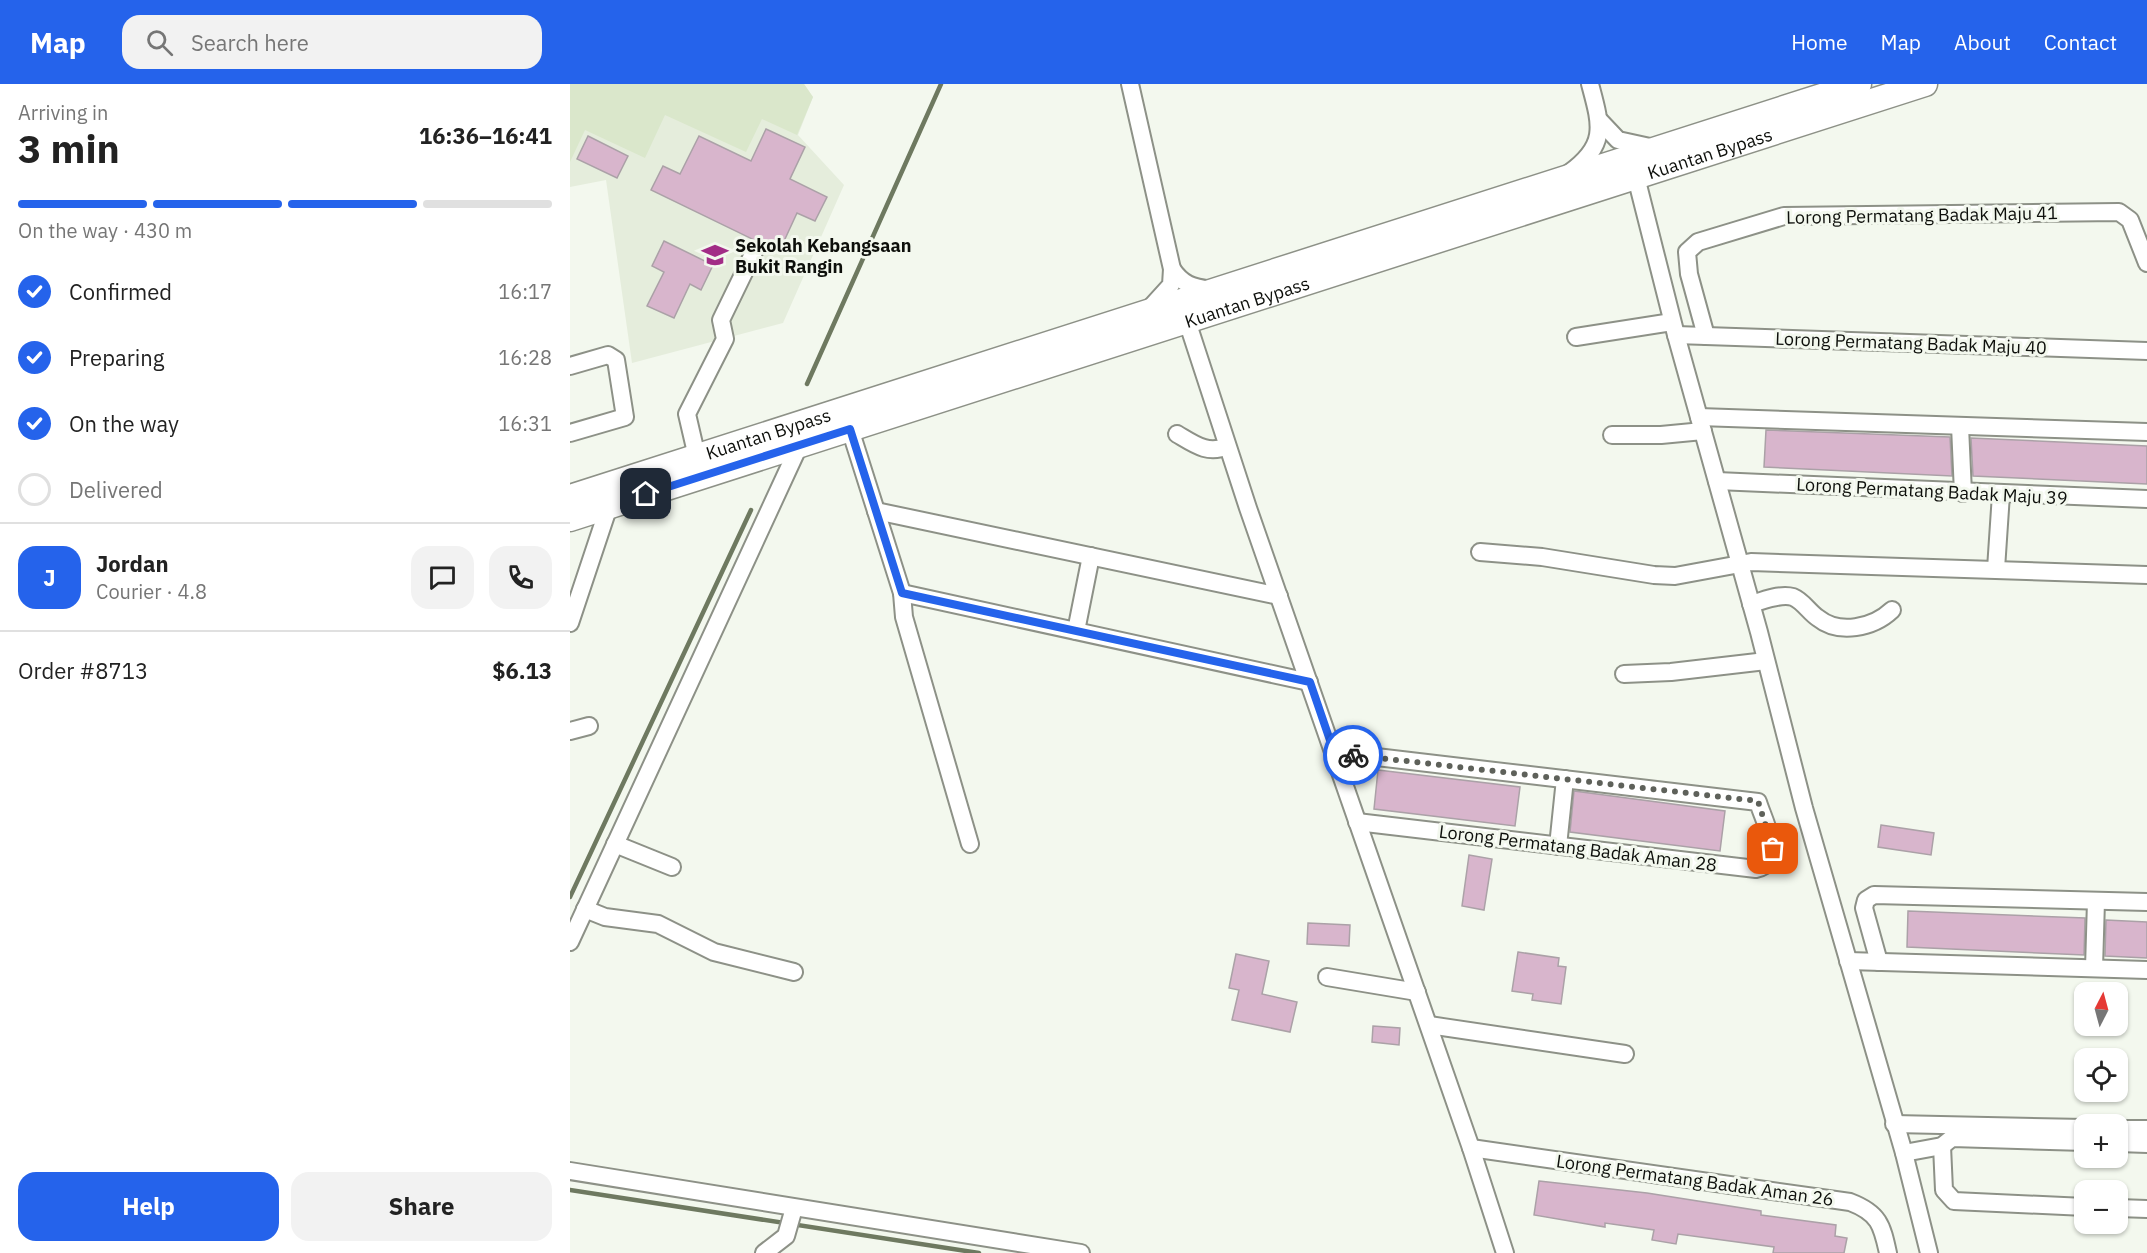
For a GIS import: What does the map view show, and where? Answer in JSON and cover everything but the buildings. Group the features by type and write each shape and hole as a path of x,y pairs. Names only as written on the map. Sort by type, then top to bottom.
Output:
{"highway":[{"name":"Kuantan Bypass","path":"570,497 1859,84"},
{"name":"Kuantan Bypass","path":"570,519 1925,84"}],"street":[{"path":"1130,84 1172,269 1171,285 1166,293 1143,314"},
{"path":"1558,180 1590,156 1596,146 1600,122 1590,84"},
{"path":"1600,122 1617,140 1639,147 1659,148"},
{"path":"1636,177 1696,428 1717,481 1848,961 1904,1153 1929,1253"},
{"name":"Lorong Permatang Badak Maju 41","path":"1706,336 1689,274 1687,252 1698,242 1784,216 2119,212 2130,220 2147,263"},
{"path":"697,457 687,414 725,339 721,320 754,252"},
{"path":"1172,269 1181,282 1188,286 1215,290"},
{"path":"1187,321 1227,446 1429,1025 1505,1253"},
{"name":"Lorong Permatang Badak Maju 40","path":"1576,337 1674,329 1706,336 2147,351"},
{"path":"570,366 608,355 616,360 625,417 570,434"},
{"path":"1960,426 1963,493"},
{"path":"1612,435 1696,428 1960,426 2147,432"},
{"path":"850,429 902,593 904,617 970,844"},
{"path":"1177,434 1205,449 1218,450 1227,446"},
{"path":"570,942 799,446"},
{"name":"Lorong Permatang Badak Maju 39","path":"1717,481 2147,499"},
{"path":"1996,569 2001,494"},
{"path":"570,623 574,597 609,506"},
{"path":"876,511 1279,596"},
{"path":"1480,552 1542,557 1654,575 1675,576 1740,563 2147,575"},
{"path":"1076,631 1091,556"},
{"path":"902,593 1310,682"},
{"path":"1751,604 1781,596 1794,597 1823,622 1843,627 1874,622 1892,610"},
{"path":"1624,674 1671,672 1766,661"},
{"path":"570,731 589,726"},
{"path":"1334,752 1565,779 1558,846"},
{"name":"Lorong Permatang Badak Aman 28","path":"1357,822 1756,869 1769,863 1773,857 1773,849 1758,801 1565,779"},
{"path":"615,844 672,867"},
{"path":"1879,962 1864,908 1866,900 1874,896 2147,902"},
{"path":"2094,969 2096,901"},
{"path":"585,909 605,917 658,924 714,952 794,972"},
{"path":"1848,961 2147,970"},
{"path":"1327,976 1417,992"},
{"path":"1429,1025 1625,1054"},
{"path":"1894,1124 2074,1128"},
{"path":"2128,1129 2147,1129"},
{"path":"1904,1153 1942,1146 1952,1138 2074,1142"},
{"path":"2128,1143 2147,1144"},
{"path":"1942,1146 1944,1190 1954,1201 2074,1206"},
{"name":"Lorong Permatang Badak Aman 26","path":"1471,1148 1850,1202 1866,1208 1877,1218 1888,1253"},
{"path":"570,1171 792,1220 1081,1253"},
{"path":"2128,1208 2147,1209"},
{"path":"764,1253 782,1241 792,1220"}],"shaded area":[{"name":"Sekolah Kebangsaan Bukit Rangin","path":"570,84 804,84 813,97 798,135 844,185 783,323 632,363 606,180 570,187"},
{"path":"570,84 804,84 813,97 797,135 762,119 746,152 665,115 645,158 585,130 570,162"}],"waterway":[{"path":"807,384 941,84"},
{"path":"570,897 751,510"},
{"path":"570,1190 979,1253"}],"way so far":[{"path":"1353,755 1758,801 1773,849"}],"place":[{"name":"Sekolah Kebangsaan Bukit Rangin","path":"715,255"}],"route":[{"path":"646,494 850,429 902,593 1310,682 1334,752 1353,755"}]}
